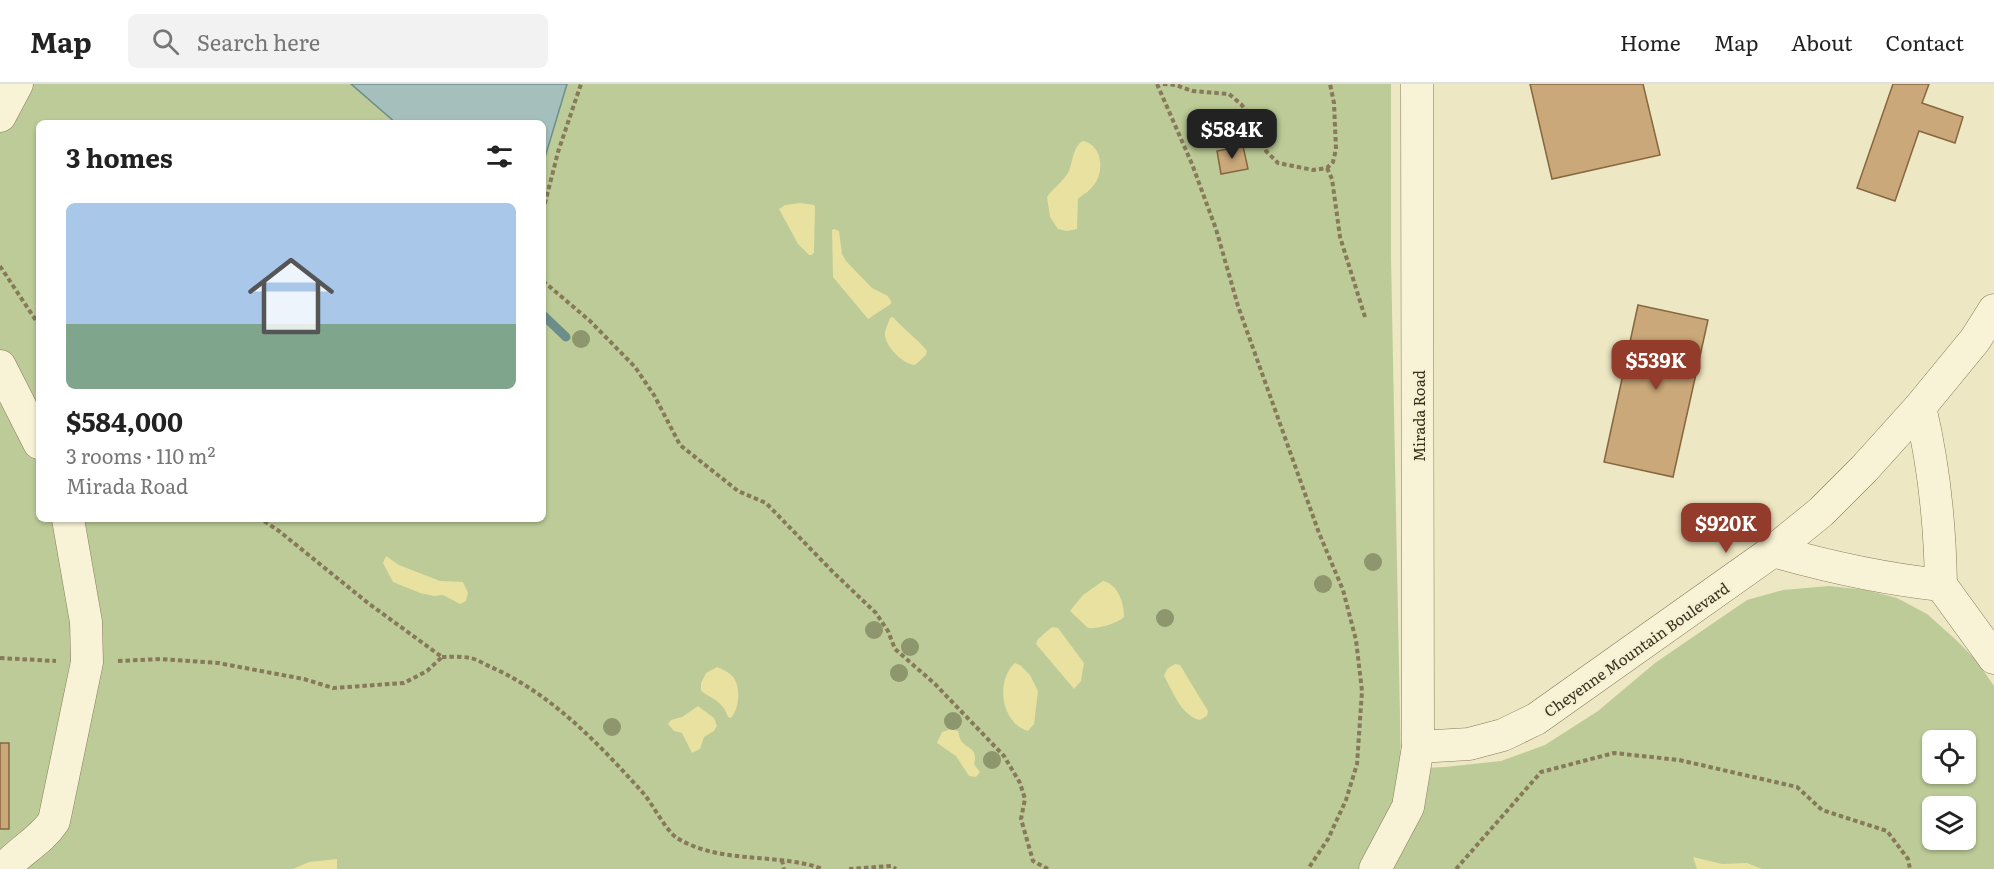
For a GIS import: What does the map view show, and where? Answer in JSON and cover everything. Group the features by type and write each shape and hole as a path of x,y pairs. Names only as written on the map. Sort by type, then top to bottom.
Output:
{"street":[{"path":"0,116 17,84"},
{"name":"Mirada Road","path":"1375,869 1408,807 1418,747 1417,84"},
{"name":"Cheyenne Mountain Boulevard","path":"1418,747 1469,744 1503,735 1536,719 1773,551 1821,512 1864,469 1920,407 1974,340 1994,310"},
{"path":"0,366 36,437"},
{"path":"1920,407 1930,448 1940,549 1941,585 1994,658"},
{"path":"4,869 9,862 46,832 54,821 87,662 86,622 69,522"},
{"path":"1773,551 1823,566 1903,581 1941,585"}],"path":[{"path":"546,198 558,152 581,84"},
{"path":"1157,84 1192,164 1216,229 1238,306 1319,533 1343,590 1356,640 1362,691 1357,765 1346,800 1328,839 1308,869"},
{"path":"1163,84 1176,85 1192,91 1229,94 1242,104 1266,151 1278,164 1312,170 1327,168 1334,162 1336,149 1334,103 1330,84"},
{"path":"1327,168 1332,180 1340,237 1365,317"},
{"path":"0,266 36,320"},
{"path":"546,283 590,321 635,367 654,395 680,445 738,491 766,503 876,613 888,631 895,650 935,684 1004,756 1020,783 1025,799 1021,819 1033,861 1048,869"},
{"path":"266,522 368,603 442,657 471,658 503,672 550,701 621,768 651,802 675,837 705,851 749,858 803,862 823,869"},
{"path":"0,658 87,662 161,659 218,663 304,679 333,688 404,683 427,671 442,657"},
{"path":"1456,869 1541,772 1614,753 1679,760 1797,787 1822,810 1887,831 1908,859 1910,869"},
{"path":"782,860 784,869"},
{"path":"849,869 891,866 896,869"}],"green space":[{"path":"0,84 1391,84 1391,258 1401,769 1501,761 1545,745 1598,711 1655,663 1747,600 1783,590 1829,586 1866,590 1897,598 1927,614 1954,638 1976,660 1994,686 1994,869 0,869"}],"sand":[{"path":"1083,141 1095,148 1098,154 1099,174 1091,188 1078,199 1077,229 1067,231 1058,229 1050,217 1047,197 1067,175 1075,150"},
{"path":"800,203 815,207 814,252 812,255 809,255 798,244 779,209 785,205"},
{"path":"832,230 839,231 842,254 846,261 872,288 888,296 891,301 891,304 868,319 833,277"},
{"path":"893,317 927,351 926,355 915,365 901,359 886,341 886,330 890,318"},
{"path":"386,556 399,565 440,581 463,582 468,593 466,601 460,604 443,595 420,593 393,582 383,563"},
{"path":"1103,581 1113,586 1119,595 1124,617 1117,622 1088,628 1070,611 1083,595"},
{"path":"1052,627 1058,628 1084,663 1081,681 1074,689 1036,644 1038,639"},
{"path":"1015,663 1030,675 1038,691 1034,724 1028,731 1019,727 1012,720 1004,701 1005,680"},
{"path":"1175,664 1180,665 1208,711 1207,716 1200,720 1188,714 1183,708 1164,676 1167,669"},
{"path":"717,667 734,678 738,689 738,702 731,718 720,704 701,691 701,683 706,673"},
{"path":"698,706 714,718 717,726 714,731 704,737 700,749 692,753 682,733 674,731 668,724 671,720 682,717"},
{"path":"951,729 958,731 961,741 974,753 974,764 980,772 976,777 969,776 956,756 937,743 942,732"},
{"path":"1693,857 1722,864 1747,863 1762,869 1697,869"},
{"path":"337,859 337,869 293,869 309,862"}],"water":[{"path":"351,84 567,84 546,154 546,120 393,120"}],"building":[{"path":"1530,84 1643,84 1660,155 1552,179"},
{"path":"1893,84 1929,84 1922,103 1963,117 1955,143 1919,131 1895,201 1857,188"},
{"path":"1243,146 1248,169 1221,174 1217,151"},
{"path":"1638,305 1708,320 1673,477 1604,462"},
{"path":"0,743 9,743 9,829 0,829"}],"waterway":[{"path":"546,318 566,337"}]}
